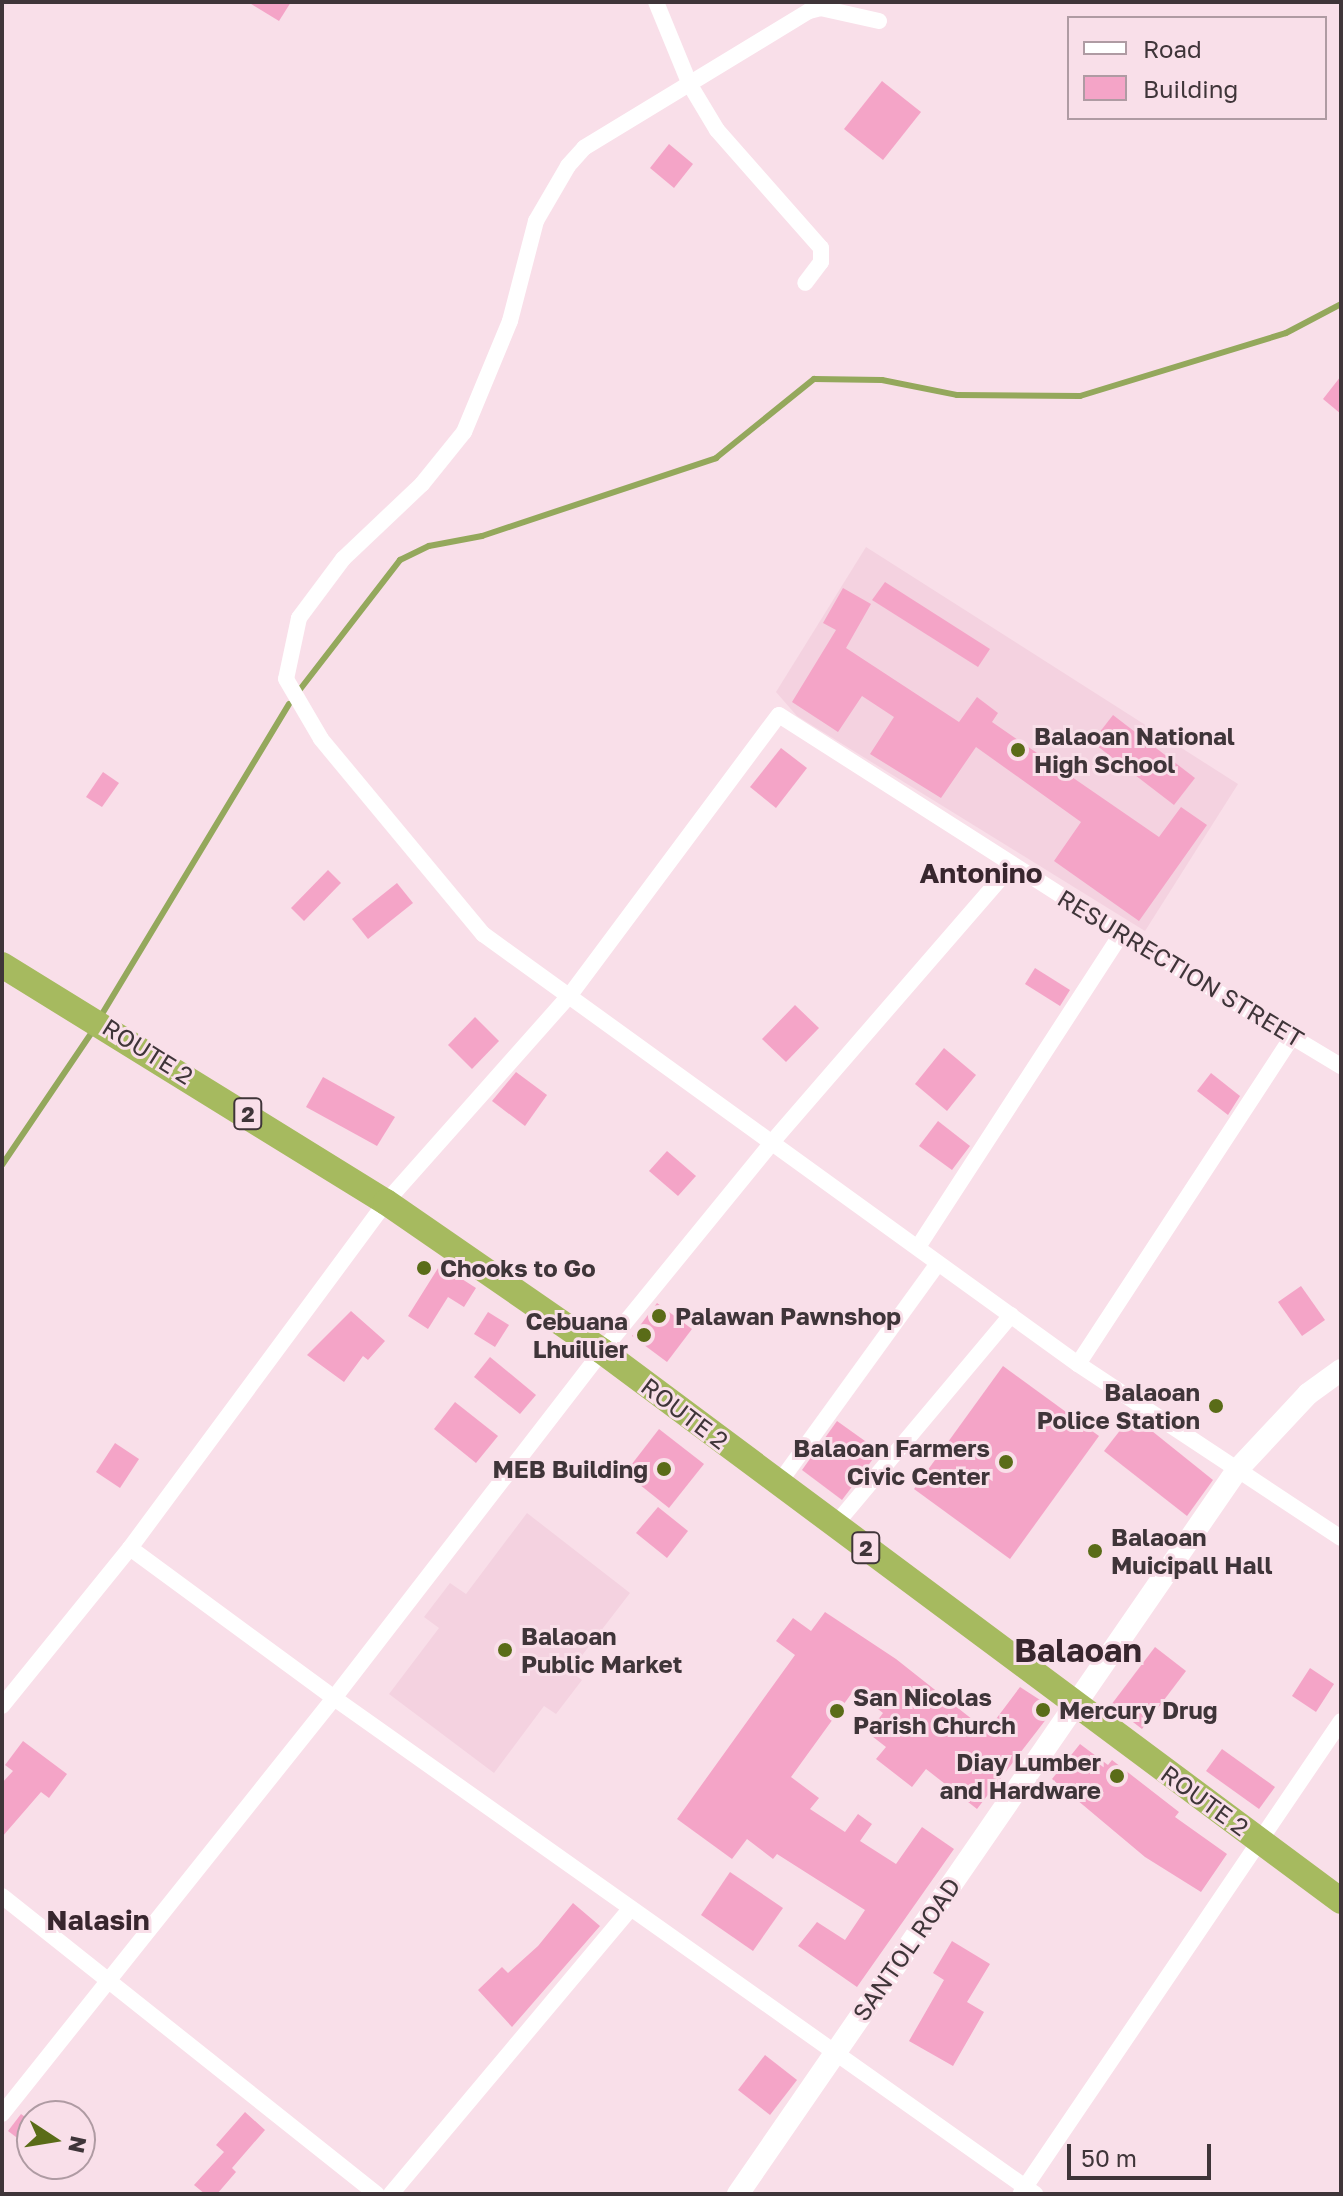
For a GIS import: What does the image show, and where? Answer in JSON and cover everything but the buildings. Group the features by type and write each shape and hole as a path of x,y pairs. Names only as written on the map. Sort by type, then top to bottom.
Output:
{"highway":[{"name":"ROUTE 2","path":"2,965 77,1007 386,1202 602,1351 1341,1901"}],"main road":[{"name":"SANTOL ROAD","path":"738,2194 1237,1470 1308,1394 1341,1370"}],"street":[{"path":"656,2 690,85 733,152 821,248 821,262 805,283"},
{"path":"879,21 821,8 809,11 584,148 568,166 536,221 510,321 464,432 422,484 343,559 299,618 287,659 290,693 321,739 450,899 483,934 1078,1364 1341,1538"},
{"name":"RESURRECTION STREET","path":"570,995 779,715 1121,934 1341,1066"},
{"path":"2,2114 334,1698 602,1351 773,1141 1012,865"},
{"path":"918,1247 1121,934"},
{"path":"2,1706 130,1548 386,1202 570,995"},
{"path":"1078,1364 1293,1035"},
{"path":"779,1483 938,1263"},
{"path":"835,1525 1011,1315"},
{"path":"130,1548 334,1698 836,2049 1027,2192 1258,1839 1341,1721"},
{"path":"2,1896 377,2194"},
{"path":"391,2194 631,1908"}],"shaded area":[{"name":"Balaoan National High School","path":"866,547 1238,784 1145,931 797,716 776,692"},
{"name":"Balaoan Public Market","path":"527,1513 630,1593 570,1671 582,1680 556,1714 544,1706 494,1773 389,1694 439,1628 424,1617 450,1583 466,1594"}],"waterway":[{"path":"298,692 400,560 429,546 482,536 716,458 814,379 882,380 957,395 1080,396 1286,333 1341,304"},
{"path":"99,1019 289,704"},
{"path":"2,1165 94,1029"}],"place":[{"name":"Balaoan National High School","path":"1018,750"},
{"name":"Chooks to Go","path":"424,1268"},
{"name":"Palawan Pawnshop","path":"659,1316"},
{"name":"Cebuana Lhuillier","path":"644,1335"},
{"name":"Balaoan Police Station","path":"1216,1406"},
{"name":"Balaoan Farmers Civic Center","path":"1006,1462"},
{"name":"MEB Building","path":"664,1469"},
{"name":"Balaoan Muicipall Hall","path":"1095,1551"},
{"name":"Balaoan Public Market","path":"505,1650"},
{"name":"Mercury Drug","path":"1043,1710"},
{"name":"San Nicolas Parish Church","path":"837,1711"},
{"name":"Diay Lumber and Hardware","path":"1117,1776"}],"district":[{"name":"Antonino","path":"981,873"},
{"name":"Balaoan","path":"1078,1650"},
{"name":"Nalasin","path":"98,1920"}]}
